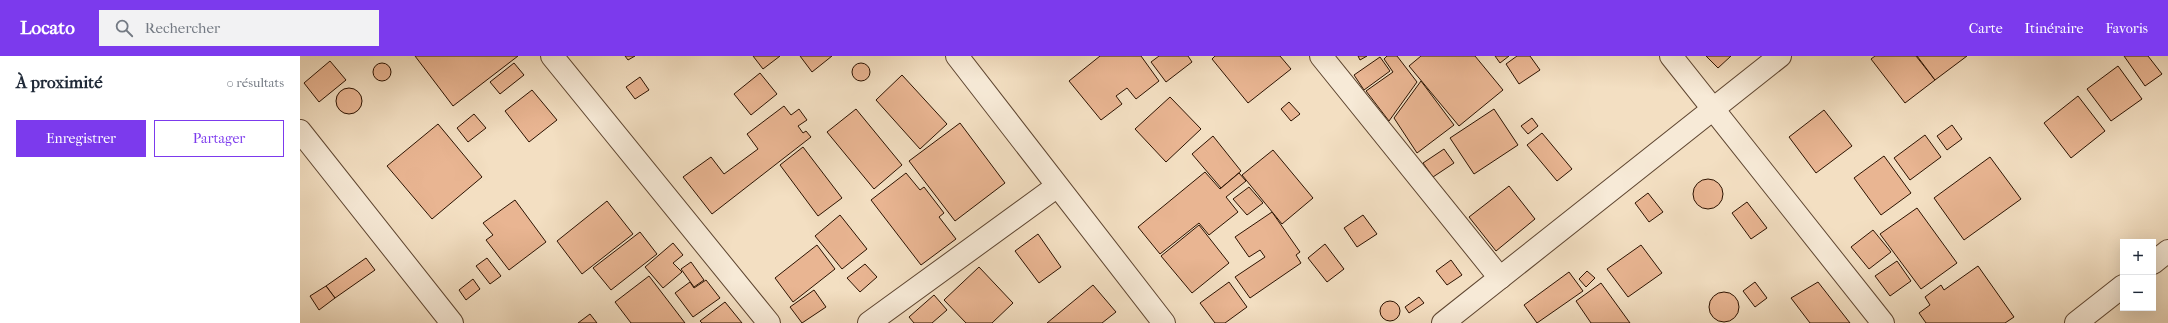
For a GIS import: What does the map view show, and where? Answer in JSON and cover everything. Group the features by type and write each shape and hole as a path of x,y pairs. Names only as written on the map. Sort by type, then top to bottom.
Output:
{"street":[{"path":"552,56 769,323"},
{"path":"1321,56 1500,278"},
{"path":"1671,56 1883,323"},
{"path":"1443,323 1780,56"},
{"path":"960,57 1056,187 1164,323"},
{"path":"300,131 452,323"},
{"path":"869,323 1056,187"},
{"path":"2156,261 2168,251"},
{"path":"2076,323 2120,288"}],"building":[{"path":"415,56 518,56 453,106"},
{"path":"625,56 635,56 628,60"},
{"path":"753,56 780,56 763,69"},
{"path":"800,56 832,56 812,72"},
{"path":"1100,56 1141,56 1159,81 1136,99 1127,88 1116,96 1122,104 1101,120 1069,81"},
{"path":"1159,56 1188,56 1192,62 1166,82 1151,62"},
{"path":"1215,56 1280,56 1291,69 1248,103 1212,59"},
{"path":"1358,56 1367,56 1360,60"},
{"path":"1387,56 1397,56 1417,82 1389,121 1366,91 1393,72 1384,59"},
{"path":"1421,56 1475,56 1503,90 1459,126 1409,66"},
{"path":"1495,56 1509,56 1500,63"},
{"path":"1517,56 1530,56 1540,70 1519,84 1506,64"},
{"path":"1706,56 1731,56 1718,68"},
{"path":"1875,56 1916,56 1935,80 1905,103 1871,59"},
{"path":"1917,56 1967,56 1935,80"},
{"path":"2124,56 2148,56 2162,74 2145,86"},
{"path":"1380,57 1390,71 1364,90 1354,75"},
{"path":"330,61 346,80 319,102 304,83"},
{"path":"382,63 388,66 391,72 388,78 382,81 376,78 373,72 376,66"},
{"path":"514,63 524,75 500,94 490,82"},
{"path":"857,63 865,63 870,68 868,79 865,81 857,81 852,76 852,68"},
{"path":"2118,66 2142,99 2111,121 2087,89"},
{"path":"760,73 777,94 751,115 734,94"},
{"path":"902,75 947,124 920,149 876,100"},
{"path":"640,77 649,90 635,99 626,87"},
{"path":"1421,81 1454,125 1417,153 1394,118"},
{"path":"349,88 358,92 362,101 358,110 349,114 340,110 336,101 340,92"},
{"path":"532,90 557,120 529,142 505,111"},
{"path":"2078,96 2105,131 2071,158 2044,123"},
{"path":"1170,97 1201,129 1166,162 1135,129"},
{"path":"1289,102 1300,114 1291,121 1281,109"},
{"path":"784,106 791,115 799,109 807,120 798,126 803,133 806,131 811,137 712,214 683,177 711,157 724,174 758,149 747,134"},
{"path":"856,109 902,165 874,189 827,132"},
{"path":"1494,109 1518,145 1474,174 1450,138"},
{"path":"1824,110 1852,146 1816,173 1789,137"},
{"path":"474,114 486,128 468,142 457,128"},
{"path":"1532,118 1538,126 1528,134 1521,126"},
{"path":"960,123 1005,183 955,221 909,161"},
{"path":"438,124 482,177 432,219 387,166"},
{"path":"1952,125 1962,139 1947,150 1937,136"},
{"path":"1542,133 1572,169 1557,181 1527,145"},
{"path":"1925,135 1941,157 1910,180 1894,158"},
{"path":"1213,136 1241,171 1221,188 1192,154"},
{"path":"803,147 842,198 818,216 780,165"},
{"path":"1444,149 1454,163 1433,177 1423,163"},
{"path":"1273,150 1313,198 1282,224 1242,175"},
{"path":"1884,156 1911,193 1881,215 1854,178"},
{"path":"1990,157 2021,199 1964,240 1934,198"},
{"path":"1205,172 1220,189 1239,173 1246,181 1226,197 1238,212 1209,235 1199,223 1160,254 1138,227"},
{"path":"906,173 920,190 924,187 944,213 939,217 956,239 921,265 871,200"},
{"path":"1708,179 1719,183 1723,194 1719,205 1708,209 1697,205 1693,194 1697,183"},
{"path":"1509,186 1535,219 1496,251 1469,217"},
{"path":"1249,187 1263,203 1247,215 1233,199"},
{"path":"1648,193 1663,212 1649,222 1635,203"},
{"path":"515,200 546,242 509,270 486,240 493,235 483,223"},
{"path":"607,201 633,234 582,274 557,241"},
{"path":"1747,202 1767,228 1751,239 1732,213"},
{"path":"1917,208 1957,263 1921,289 1880,234"},
{"path":"1272,212 1300,252 1296,255 1301,263 1250,298 1235,277 1265,257 1260,250 1249,257 1235,237"},
{"path":"840,215 867,249 842,269 815,236"},
{"path":"1363,215 1377,234 1357,247 1344,228"},
{"path":"1199,225 1229,263 1192,293 1161,256"},
{"path":"1873,230 1891,252 1869,269 1851,247"},
{"path":"640,232 657,254 611,290 593,268"},
{"path":"1038,234 1061,267 1039,283 1015,251"},
{"path":"673,243 683,255 673,263 682,272 663,288 645,267"},
{"path":"1325,244 1344,269 1327,282 1308,258"},
{"path":"817,245 835,269 793,302 775,278"},
{"path":"1641,245 1662,273 1628,297 1607,269"},
{"path":"366,258 375,270 335,298 326,286"},
{"path":"487,258 501,276 490,284 476,266"},
{"path":"1451,260 1462,275 1447,285 1436,271"},
{"path":"1897,261 1911,281 1890,296 1875,276"},
{"path":"691,262 704,280 694,287 681,269"},
{"path":"865,264 877,277 860,292 847,278"},
{"path":"1978,266 2014,317 2005,323 1926,323 1919,313 1930,305 1925,297 1941,285 1944,290"},
{"path":"979,267 1013,303 992,323 966,323 944,300"},
{"path":"1587,271 1595,278 1586,287 1579,279"},
{"path":"1569,272 1583,291 1537,323 1524,305"},
{"path":"649,276 685,323 631,323 615,302"},
{"path":"473,279 480,289 466,300 459,290"},
{"path":"706,280 720,298 693,317 675,293 690,282 694,288"},
{"path":"1229,282 1247,307 1225,323 1215,323 1200,303"},
{"path":"1755,282 1767,298 1755,307 1743,291"},
{"path":"1818,282 1850,323 1810,323 1791,298"},
{"path":"1601,283 1630,323 1591,323 1576,301"},
{"path":"1093,285 1116,312 1102,323 1047,323"},
{"path":"326,286 335,298 319,310 310,296"},
{"path":"814,290 826,307 802,323 790,307"},
{"path":"1724,292 1735,296 1739,307 1735,318 1724,322 1713,318 1709,307 1713,296"},
{"path":"934,295 947,310 932,323 914,323 909,317"},
{"path":"1419,297 1424,303 1409,313 1405,307"},
{"path":"1390,301 1397,304 1400,311 1397,318 1390,321 1383,318 1380,311 1383,304"},
{"path":"725,302 742,323 702,323 700,321"},
{"path":"590,314 597,323 578,323"}]}
